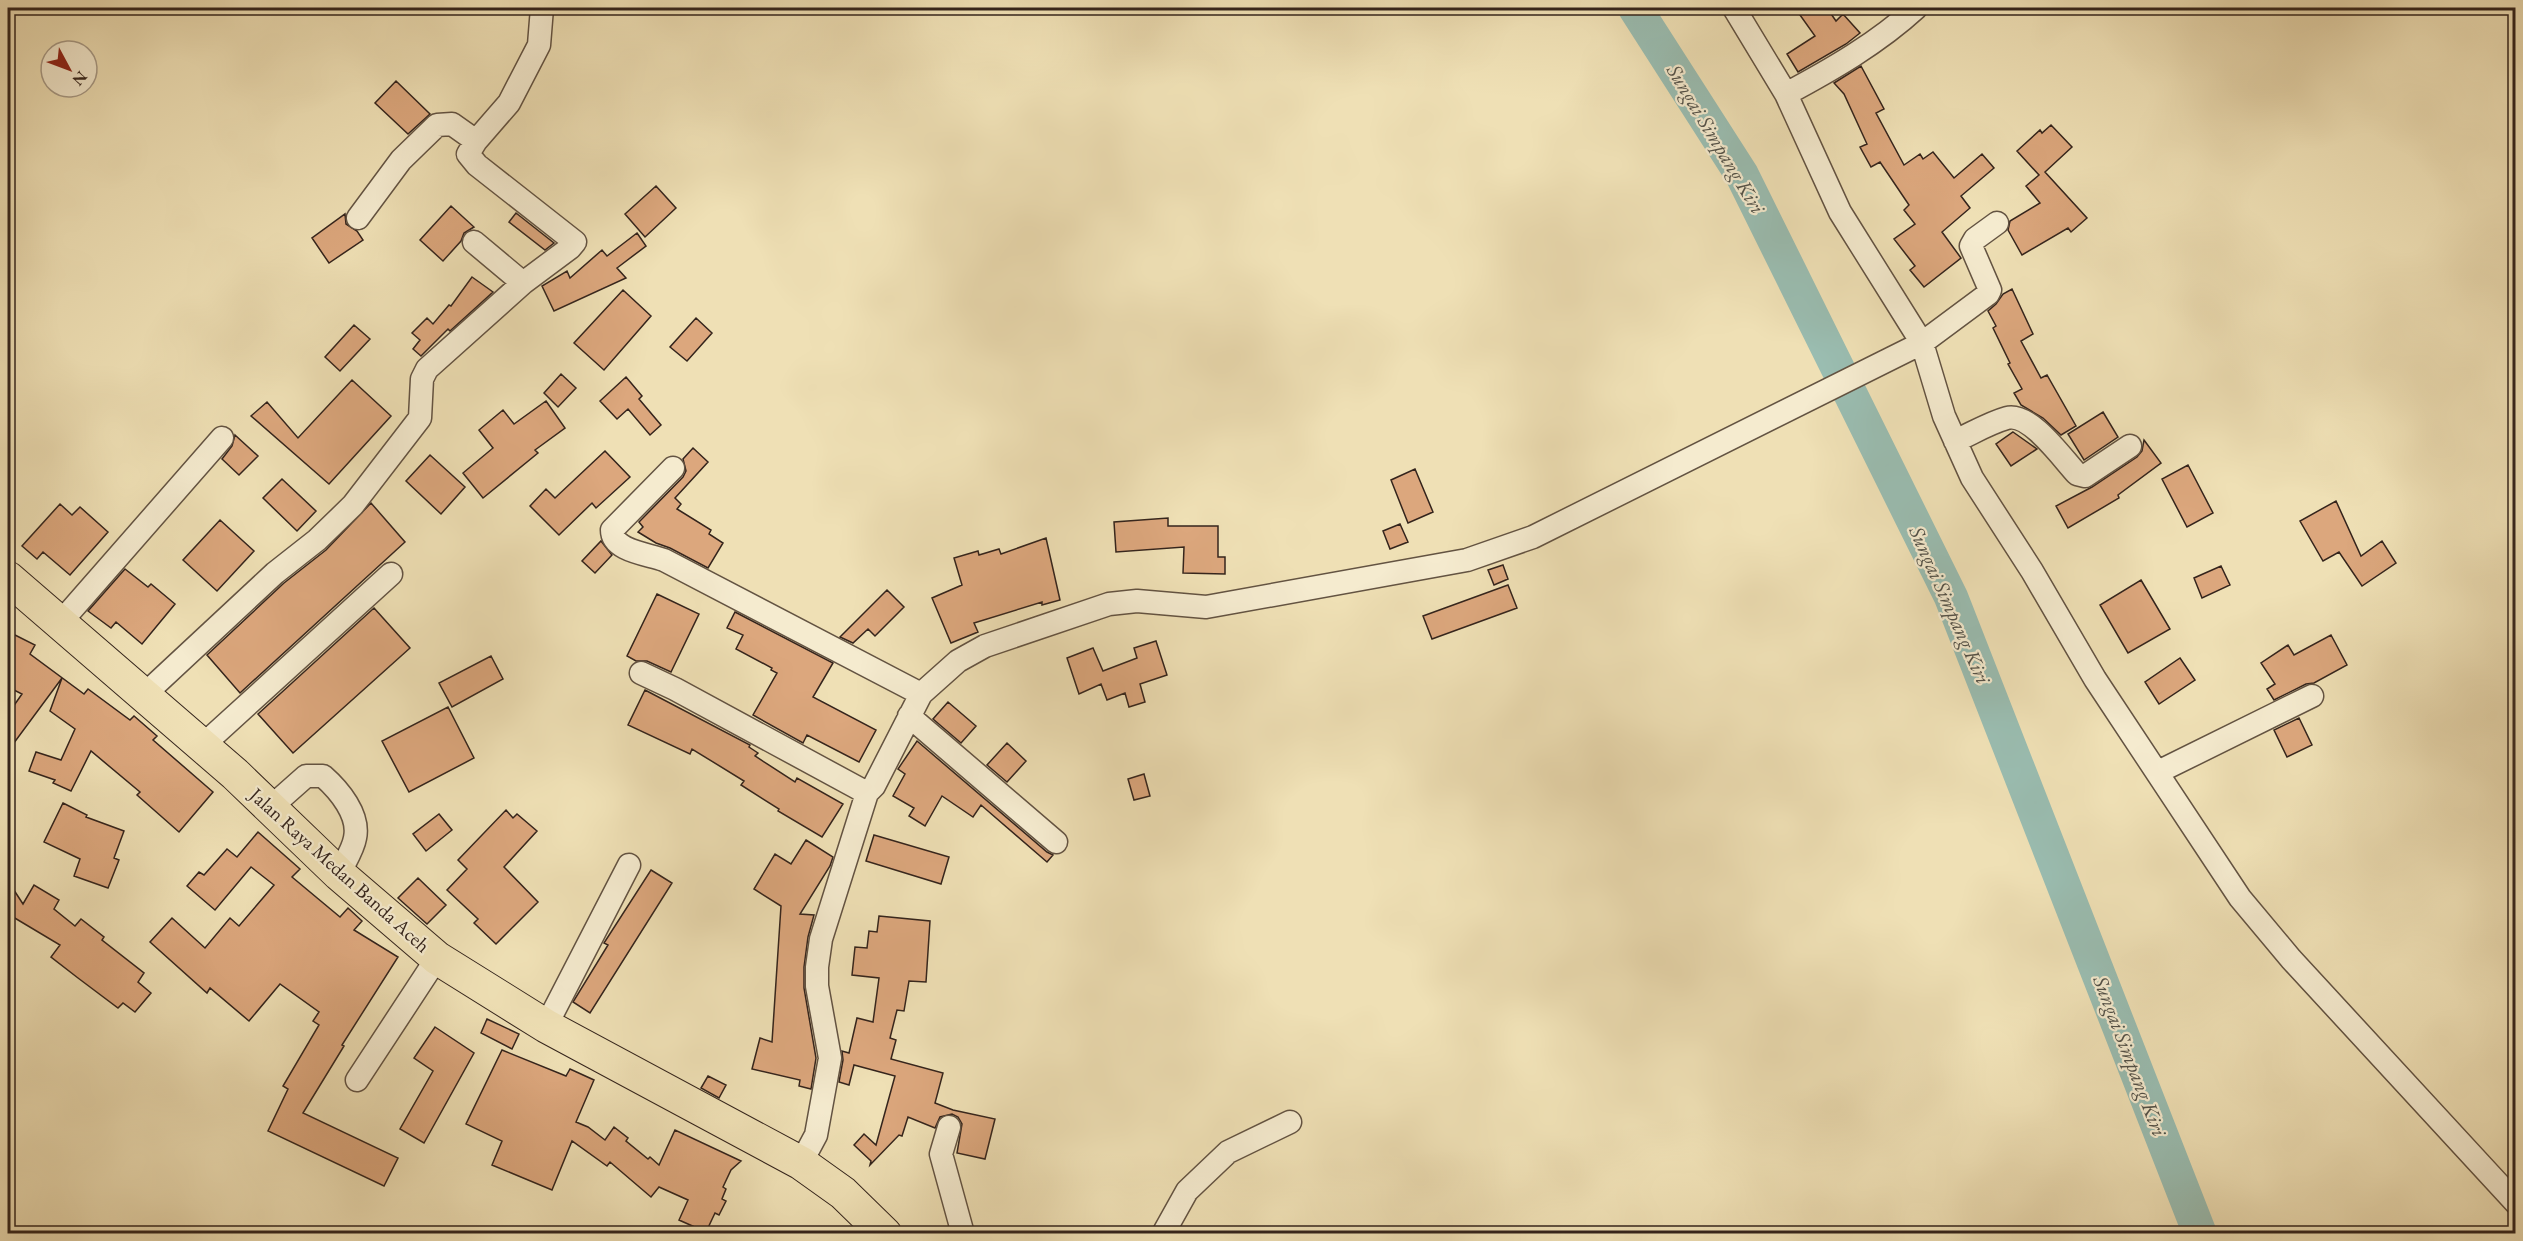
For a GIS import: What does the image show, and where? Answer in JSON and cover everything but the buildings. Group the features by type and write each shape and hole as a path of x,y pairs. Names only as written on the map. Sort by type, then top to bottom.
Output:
{"highway":[{"name":"Jalan Raya Medan Banda Aceh","path":"8,578 271,807 339,874 437,958 546,1026 801,1164 843,1193 885,1233"}],"street":[{"path":"144,695 275,573 318,540 353,505 420,418 422,380 427,369 523,283 570,249 575,242 469,158 468,152 509,103 539,45 542,8"},
{"path":"1734,8 1786,94 1840,212 1913,348 1972,478 2032,571 2095,679 2225,877 2283,950 2516,1203"},
{"path":"1786,94 1826,73 1892,28 1916,8"},
{"path":"358,218 401,160 437,125 452,124 476,141"},
{"path":"801,1164 816,1135 830,1059 817,986 820,948 867,793 874,786 921,694 958,660 985,646 1109,604 1137,601 1206,607 1467,560 1533,537 1913,348 1988,294 1989,283 1971,246 1975,239 1997,223"},
{"path":"474,242 523,283"},
{"path":"1955,441 2007,418 2017,417 2036,428 2077,474 2085,476 2130,446"},
{"path":"60,623 222,438"},
{"path":"673,468 612,530 612,536 619,545 664,560 921,694"},
{"path":"202,746 392,574"},
{"path":"641,673 675,689 867,793"},
{"path":"2158,772 2312,696"},
{"path":"909,716 1056,842"},
{"path":"271,807 306,776 323,776 333,785 350,809 356,827 355,841 339,874"},
{"path":"546,1026 629,865"},
{"path":"357,1080 437,958"},
{"path":"1163,1233 1187,1191 1228,1152 1290,1122"},
{"path":"949,1127 941,1154 963,1233"}],"waterway":[{"name":"Sungai Simpang Kiri","path":"1635,8 1742,175 1951,597 2200,1234"}]}
